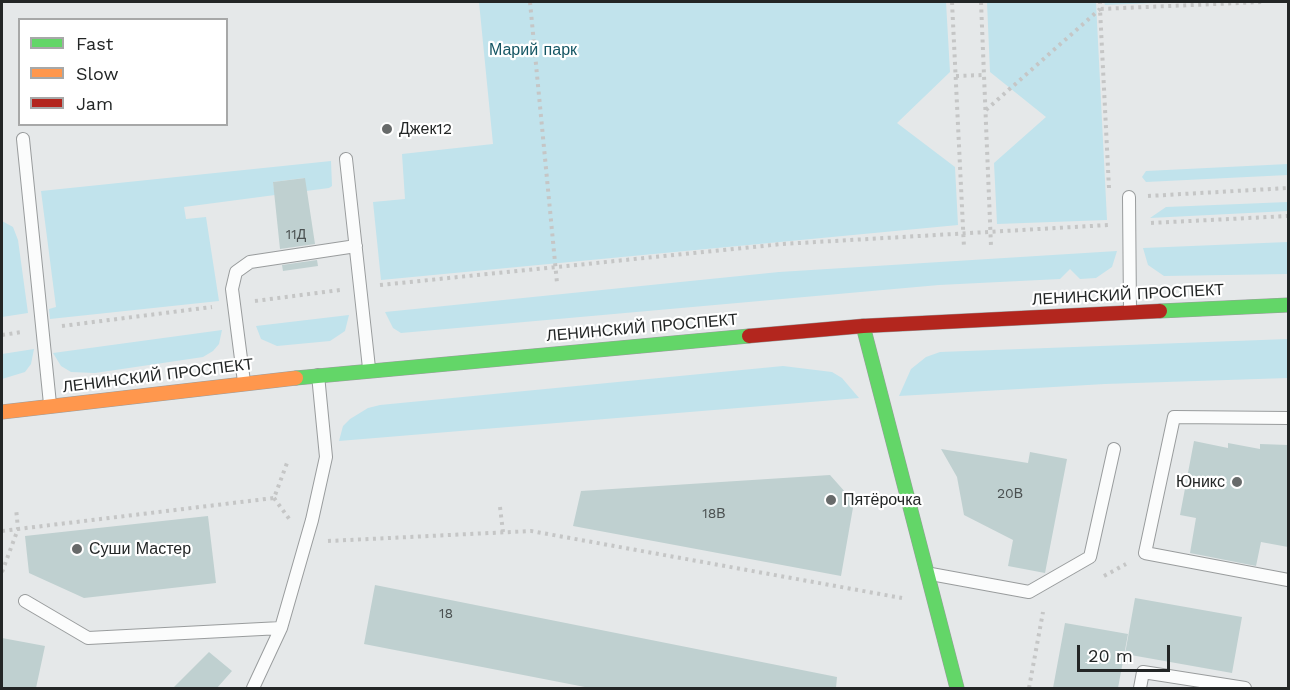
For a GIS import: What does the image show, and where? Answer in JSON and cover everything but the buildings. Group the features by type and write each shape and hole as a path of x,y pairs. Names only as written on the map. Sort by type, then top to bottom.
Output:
{"main road":[{"name":"ЛЕНИНСКИЙ ПРОСПЕКТ","path":"2,412 318,374 863,326 1130,311 1288,305"},
{"path":"863,326 957,688"}],"lane":[{"path":"23,140 50,405"},
{"path":"346,159 369,369"},
{"path":"1129,197 1130,311"},
{"path":"244,383 232,280 242,267 250,262 356,246"},
{"path":"253,688 281,628 306,542 326,457 318,374"},
{"path":"1288,418 1174,417 1145,553 1288,579"},
{"path":"928,574 1029,592 1090,557 1114,449"},
{"path":"25,601 88,638 281,628"},
{"path":"1140,688 1143,672 1245,688"}],"path":[{"path":"530,2 557,283"},
{"path":"952,2 964,248"},
{"path":"981,2 991,246"},
{"path":"1100,2 1109,189"},
{"path":"986,110 1100,9 1262,2"},
{"path":"956,76 984,75"},
{"path":"1129,197 1288,188"},
{"path":"1129,224 1288,216"},
{"path":"2,335 360,287 854,238 1110,225 1111,231"},
{"path":"2,531 274,498 287,463"},
{"path":"500,507 503,532"},
{"path":"2,572 18,529 16,508"},
{"path":"306,542 531,531 906,598"},
{"path":"1098,580 1145,553"},
{"path":"1029,688 1041,613 1050,608"}],"green space":[{"name":"Марий парк","path":"479,2 946,2 950,72 897,123 955,167 958,225 381,280 373,202 405,199 402,154 493,144"},
{"path":"987,2 1096,2 1107,220 997,224 994,163 1046,117 990,72"},
{"path":"1104,2 1178,2 1105,5"},
{"path":"331,161 332,186 329,188 306,191 304,178 273,182 275,195 184,207 186,219 206,217 219,301 50,319 49,309 56,307 41,191"},
{"path":"1288,164 1288,175 1146,182 1142,177 1146,171"},
{"path":"1288,202 1288,211 1150,218 1166,207"},
{"path":"2,221 13,227 18,240 28,313 2,317"},
{"path":"1288,242 1288,274 1164,276 1148,265 1143,248"},
{"path":"1117,251 1112,267 1096,278 1080,279 1070,269 1060,279 939,285 401,333 393,328 385,312 779,272"},
{"path":"349,315 345,331 330,341 277,346 261,339 256,326"},
{"path":"222,330 219,344 203,357 95,373 71,372 61,366 53,353"},
{"path":"1288,339 1288,378 1105,384 899,396 911,369 926,357 940,352"},
{"path":"34,349 31,364 25,372 2,379 2,354"},
{"path":"783,366 832,372 842,378 859,398 339,441 343,426 350,419 368,408 380,405"}],"traffic: fast":[{"path":"1160,311 1288,305"},
{"path":"863,326 957,688"},
{"path":"296,378 749,336"}],"traffic: slow":[{"path":"2,412 296,378"}],"traffic: jam":[{"path":"749,336 863,326 1160,311"}],"place":[{"name":"Джек12","path":"387,129"},
{"name":"Юникс","path":"1237,482"},
{"name":"Пятёрочка","path":"831,500"},
{"name":"Суши Мастер","path":"77,549"}]}
